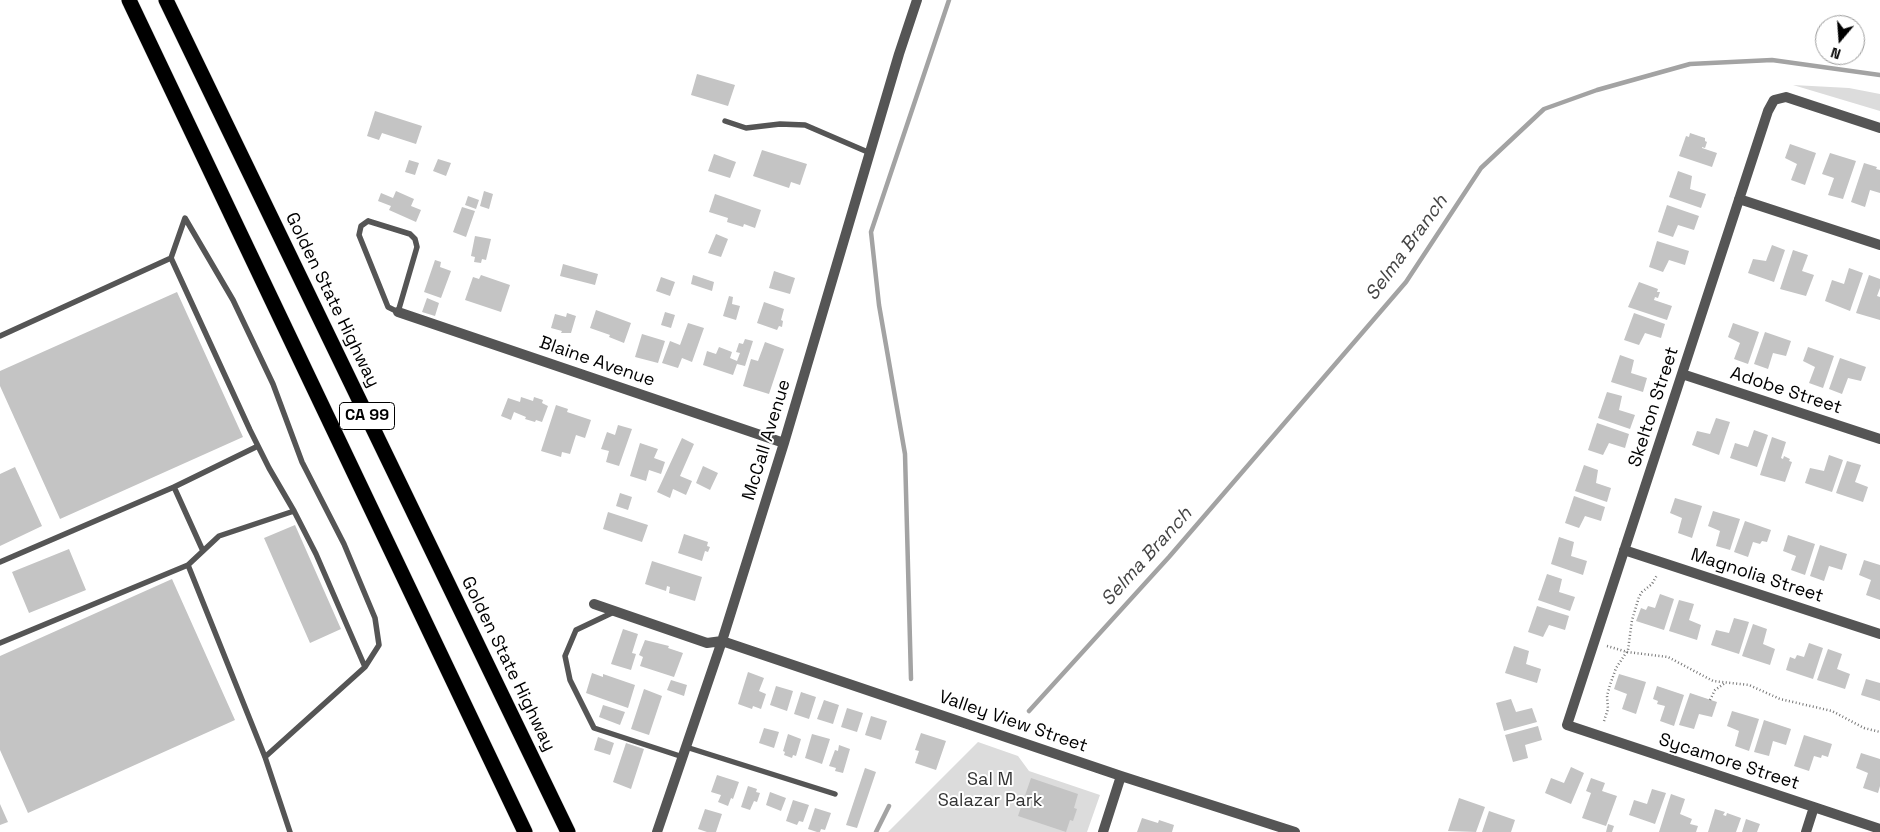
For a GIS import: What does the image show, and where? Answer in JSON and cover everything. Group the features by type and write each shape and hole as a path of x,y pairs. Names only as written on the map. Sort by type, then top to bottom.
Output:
{"highway":[{"name":"CA 99","path":"129,0 525,832"},
{"name":"Golden State Highway","path":"166,0 568,832"}],"street":[{"name":"McCall Avenue","path":"657,832 722,641 784,443 899,54 917,0"},
{"name":"Skelton Street","path":"1567,725 1768,111 1774,100 1786,97 1880,128"},
{"path":"1739,199 1880,245"},
{"name":"Blaine Avenue","path":"398,312 784,443"},
{"name":"Adobe Street","path":"1682,374 1880,439"},
{"name":"Magnolia Street","path":"1624,550 1880,634"},
{"name":"Valley View Street","path":"594,604 707,643 722,641 1121,776 1295,832"},
{"name":"Sycamore Street","path":"1567,725 1880,828"},
{"path":"1103,832 1121,776"},
{"path":"1806,832 1814,807"}],"lane":[{"path":"726,121 746,128 780,124 805,125 870,153"},
{"path":"0,336 170,258 185,218 233,300 273,384 302,462 344,544 374,618 379,645 365,667 265,757"},
{"path":"368,221 410,234 415,239 417,247 398,312 388,307 359,235 360,226 368,221"},
{"path":"170,258 258,446 316,554 365,667"},
{"path":"0,562 174,487 258,446"},
{"path":"174,487 203,551"},
{"path":"0,643 188,566 218,536 294,511"},
{"path":"188,566 265,757 290,832"},
{"path":"616,612 576,630 565,656 570,680 594,728 835,794"}],"path":[{"path":"1604,721 1608,709 1608,694 1613,676 1630,644 1632,620 1639,597 1652,584 1657,575"},
{"path":"1607,646 1627,652 1668,657 1701,676 1725,683 1737,682 1749,685 1780,699 1832,712 1864,728 1880,732"},
{"path":"1710,700 1715,690 1725,683"}],"green space":[{"path":"1793,85 1849,88 1880,94 1880,111"},
{"name":"Sal M Salazar Park","path":"978,742 1018,756 1029,771 1100,795 1087,832 888,832"}],"building":[{"path":"697,74 735,85 728,106 691,95"},
{"path":"375,111 422,126 416,144 382,133 379,140 367,136"},
{"path":"1690,133 1705,138 1707,142 1705,148 1702,148 1717,153 1712,167 1679,156 1686,136 1689,137"},
{"path":"1790,144 1816,153 1805,185 1791,180 1797,164 1785,158"},
{"path":"762,150 807,164 800,185 791,182 789,188 753,176"},
{"path":"1830,153 1856,161 1843,199 1828,195 1834,178 1822,174"},
{"path":"714,154 736,162 730,178 708,171"},
{"path":"438,159 451,163 446,176 433,171"},
{"path":"409,160 419,163 415,175 405,172"},
{"path":"1864,163 1877,167 1876,169 1880,170 1880,193 1870,190 1865,207 1851,202"},
{"path":"1678,171 1692,176 1690,189 1706,194 1701,208 1669,197"},
{"path":"396,191 414,199 411,206 421,210 416,222 389,210 391,206 378,201 381,193 393,198"},
{"path":"484,191 493,194 489,209 480,206"},
{"path":"715,194 761,210 755,228 744,224 743,227 727,222 728,218 709,212"},
{"path":"468,196 479,200 476,209 465,205"},
{"path":"1667,205 1699,216 1694,230 1678,225 1673,237 1658,232"},
{"path":"462,207 475,211 466,237 453,232"},
{"path":"716,234 728,239 721,257 708,253"},
{"path":"475,236 491,239 486,260 482,259 481,263 474,262 475,257 471,256"},
{"path":"1657,241 1689,251 1685,265 1669,260 1663,272 1649,267"},
{"path":"1772,245 1785,250 1774,282 1748,273 1753,259 1766,261"},
{"path":"1793,250 1808,255 1802,271 1814,275 1806,296 1780,289"},
{"path":"435,260 441,262 440,267 451,271 441,298 424,292"},
{"path":"563,264 598,274 595,285 560,276"},
{"path":"1849,268 1863,273 1850,311 1825,301 1832,280 1844,284"},
{"path":"774,271 795,278 790,294 769,288"},
{"path":"481,275 510,285 501,312 465,300 473,277 479,279"},
{"path":"693,275 714,282 712,291 691,284"},
{"path":"1869,275 1880,279 1880,288 1877,296 1880,297 1880,320 1856,313"},
{"path":"661,277 675,282 670,296 656,291"},
{"path":"1639,282 1658,289 1657,292 1660,292 1658,298 1655,297 1654,300 1672,306 1667,320 1628,307"},
{"path":"177,292 243,437 60,519 0,386 0,371"},
{"path":"729,296 733,297 732,304 740,306 736,320 723,316"},
{"path":"427,298 439,303 435,316 422,312"},
{"path":"764,302 784,309 781,320 783,321 782,327 779,326 777,330 757,323"},
{"path":"596,310 631,323 624,343 609,337 610,335 590,328"},
{"path":"665,312 675,315 671,328 661,325"},
{"path":"567,313 576,316 571,333 561,333 562,331 551,328 555,314 566,317"},
{"path":"1634,313 1665,324 1661,338 1645,333 1639,345 1624,340"},
{"path":"688,323 704,328 692,362 682,358 678,368 662,363 670,341 680,345"},
{"path":"1733,323 1759,332 1748,364 1734,359 1740,343 1728,337"},
{"path":"1765,332 1791,341 1786,356 1773,353 1768,369 1754,364"},
{"path":"642,334 665,341 658,363 635,357"},
{"path":"745,339 753,341 745,366 737,364 733,375 703,365 707,351 716,354 719,347 732,352 730,358 737,361 740,353 736,352 739,343 743,344"},
{"path":"765,342 784,349 769,394 743,386 751,359 758,361"},
{"path":"1808,347 1834,356 1823,388 1809,383 1815,367 1803,361"},
{"path":"1620,355 1634,360 1631,373 1647,378 1643,392 1611,382"},
{"path":"1840,358 1866,367 1861,381 1848,378 1842,394 1829,389"},
{"path":"1607,392 1622,396 1619,410 1635,415 1630,429 1598,418"},
{"path":"521,397 533,401 534,397 543,400 542,403 548,406 542,422 525,419 526,417 514,412 511,420 501,416 508,398 520,402"},
{"path":"556,405 568,409 567,412 591,420 585,438 576,435 570,454 562,452 561,457 541,451"},
{"path":"1716,418 1730,422 1719,455 1692,445 1697,431 1710,434"},
{"path":"1597,423 1629,434 1625,448 1609,443 1603,455 1588,450"},
{"path":"618,425 632,429 619,466 606,462 609,451 601,449 607,432 615,435"},
{"path":"1754,430 1768,435 1757,467 1730,458 1735,443 1748,447"},
{"path":"1772,437 1786,442 1781,458 1783,459 1784,456 1792,462 1785,482 1760,475"},
{"path":"682,438 694,444 680,476 692,481 686,495 673,489 670,498 657,492"},
{"path":"640,443 658,449 654,458 665,462 661,474 649,470 646,481 630,476"},
{"path":"1829,455 1843,460 1832,492 1805,483 1810,468 1824,471"},
{"path":"1847,461 1861,465 1855,482 1868,487 1863,502 1836,493"},
{"path":"1584,465 1598,470 1596,483 1611,488 1607,502 1575,491"},
{"path":"703,466 718,473 710,490 696,483"},
{"path":"15,467 42,526 0,546 0,474"},
{"path":"620,493 632,497 628,510 616,506"},
{"path":"1574,496 1605,507 1601,521 1585,516 1579,528 1565,523"},
{"path":"1675,498 1702,506 1692,538 1678,533 1682,518 1670,513"},
{"path":"1713,511 1740,519 1730,550 1716,546 1720,531 1708,526"},
{"path":"608,512 648,525 642,542 603,529"},
{"path":"1745,521 1771,530 1767,542 1762,541 1760,544 1753,542 1748,557 1734,552"},
{"path":"295,525 341,629 310,643 264,538"},
{"path":"684,534 708,542 707,546 710,547 708,552 705,551 702,561 678,553"},
{"path":"1788,535 1815,544 1805,575 1791,570 1796,556 1783,551"},
{"path":"1559,537 1574,542 1571,556 1587,561 1583,575 1551,564"},
{"path":"1820,545 1847,554 1842,570 1829,566 1824,581 1810,576"},
{"path":"69,549 86,590 29,613 12,572"},
{"path":"1864,560 1880,565 1880,600 1866,595 1871,580 1859,575"},
{"path":"652,561 702,577 695,601 669,593 670,587 667,586 666,591 645,584"},
{"path":"1547,574 1562,579 1559,592 1575,597 1570,611 1538,600"},
{"path":"172,579 235,720 28,813 0,750 0,656"},
{"path":"1660,594 1674,599 1664,630 1636,621 1641,608 1646,610 1648,606 1655,608"},
{"path":"1679,600 1694,604 1689,620 1701,625 1697,640 1669,631"},
{"path":"1537,606 1569,616 1565,630 1549,625 1543,637 1528,632"},
{"path":"1734,618 1749,622 1739,654 1711,645 1716,630 1729,633"},
{"path":"1753,624 1767,629 1763,644 1775,649 1770,665 1742,656"},
{"path":"623,629 638,634 632,653 636,654 631,670 611,664"},
{"path":"645,640 669,646 668,648 683,653 674,677 640,666 643,657 639,655"},
{"path":"1809,643 1823,648 1813,679 1786,670 1790,657 1795,659 1797,655 1804,657"},
{"path":"1514,646 1529,651 1526,664 1541,669 1537,683 1505,673"},
{"path":"1828,649 1842,654 1837,669 1850,674 1845,689 1817,680"},
{"path":"748,672 764,678 759,691 766,694 761,709 753,706 752,709 738,704"},
{"path":"592,673 603,677 603,674 635,685 628,708 586,693"},
{"path":"1619,674 1646,682 1636,714 1622,709 1627,694 1614,689"},
{"path":"1866,679 1880,683 1880,701 1861,695"},
{"path":"671,680 687,685 684,696 667,690"},
{"path":"776,686 793,691 787,711 770,705"},
{"path":"1657,686 1684,695 1674,726 1660,721 1665,706 1657,704 1658,701 1653,699"},
{"path":"644,689 662,696 649,735 631,729"},
{"path":"801,692 816,697 809,719 794,714"},
{"path":"1690,693 1717,702 1712,717 1699,714 1694,729 1679,725"},
{"path":"1511,699 1516,712 1532,708 1537,722 1504,731 1496,703"},
{"path":"824,700 839,705 833,724 817,719"},
{"path":"603,705 625,712 620,725 599,717"},
{"path":"847,708 863,713 857,732 841,727"},
{"path":"1732,711 1759,719 1749,751 1735,746 1739,731 1727,726"},
{"path":"871,716 887,721 881,740 865,735"},
{"path":"1764,720 1791,729 1786,745 1773,741 1769,756 1754,752"},
{"path":"1538,726 1542,740 1525,745 1528,758 1513,762 1505,735"},
{"path":"764,728 779,732 774,748 759,743"},
{"path":"921,733 946,741 936,770 915,763 919,751 915,750"},
{"path":"788,734 801,739 796,756 793,755 792,758 784,755 785,752 783,751"},
{"path":"812,734 830,739 822,764 805,758"},
{"path":"1804,735 1832,744 1828,757 1822,755 1821,758 1814,756 1809,771 1794,766"},
{"path":"598,737 614,743 610,755 594,750"},
{"path":"626,743 644,749 631,789 613,782"},
{"path":"839,745 850,749 843,773 835,771 836,768 829,766 835,750 838,751"},
{"path":"1861,753 1880,759 1880,786 1878,793 1863,788 1868,773 1856,768"},
{"path":"1571,767 1584,773 1571,804 1545,793 1551,778 1564,783"},
{"path":"865,768 876,772 857,828 846,825"},
{"path":"717,775 739,782 733,799 731,798 728,806 718,802 721,795 711,792"},
{"path":"1031,778 1078,794 1074,808 1077,809 1073,821 1070,820 1066,832 1018,816"},
{"path":"1591,778 1605,783 1602,791 1617,796 1606,826 1582,818 1591,793 1586,791"},
{"path":"748,786 757,789 756,792 760,793 757,802 754,801 750,810 741,807"},
{"path":"1652,789 1666,793 1655,824 1629,815 1634,800 1647,804"},
{"path":"770,792 786,798 781,811 766,805"},
{"path":"1671,794 1685,799 1680,814 1692,819 1690,824 1698,826 1696,832 1659,832"},
{"path":"1459,798 1485,807 1476,832 1448,831"},
{"path":"793,800 809,805 803,822 799,821 797,825 786,821"},
{"path":"0,804 8,822 0,825"},
{"path":"815,808 831,813 825,830 821,829 820,832 808,829"},
{"path":"705,809 722,814 716,832 698,829"},
{"path":"1715,809 1725,812 1723,815 1726,816 1727,813 1741,818 1736,832 1708,832"},
{"path":"1489,811 1515,820 1511,832 1482,832"},
{"path":"1142,818 1158,823 1159,820 1174,825 1172,832 1137,832"},
{"path":"1746,819 1760,824 1757,832 1742,832"},
{"path":"1608,824 1614,826 1612,832 1606,832"}],"waterway":[{"path":"911,679 905,454 879,305 871,232 949,0"},
{"name":"Selma Branch","path":"1029,711 1169,557 1406,282 1481,168 1544,109 1597,90 1690,64 1772,60 1880,75"},
{"path":"876,832 889,806"}]}
